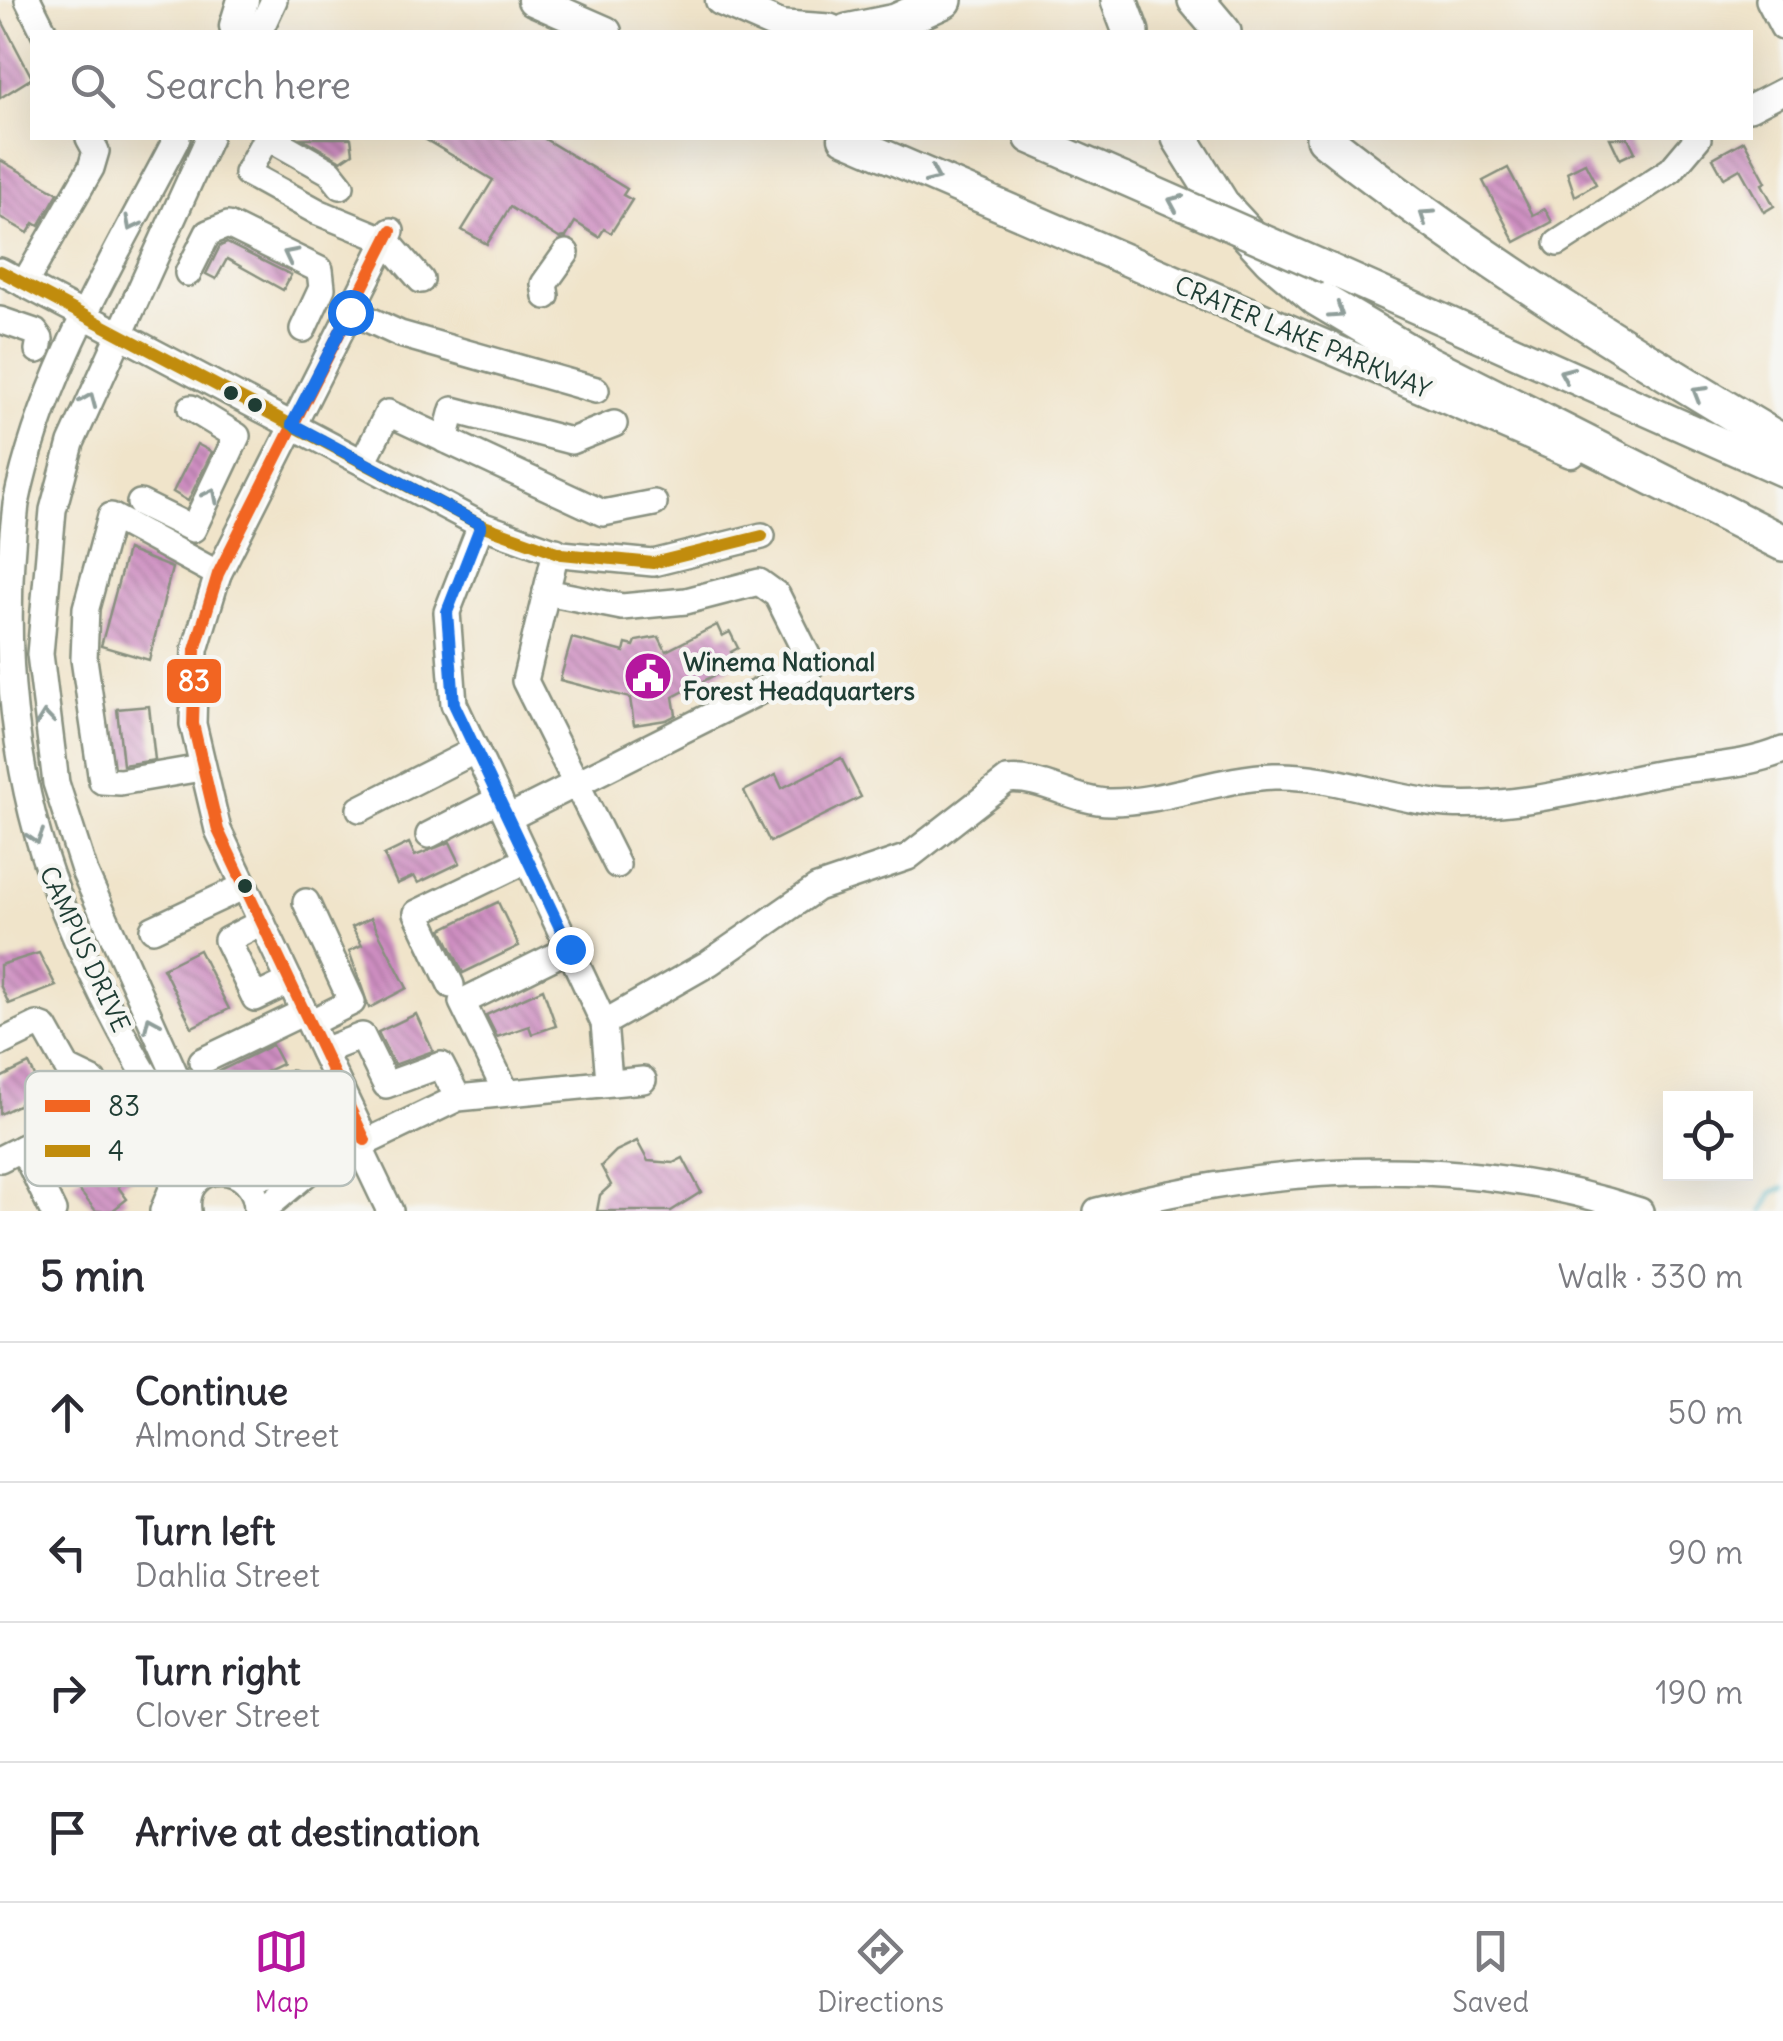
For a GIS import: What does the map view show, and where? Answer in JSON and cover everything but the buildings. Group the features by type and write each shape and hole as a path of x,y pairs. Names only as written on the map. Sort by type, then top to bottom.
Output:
{"highway":[{"path":"857,30 896,22 944,0"},
{"path":"1119,0 1129,30"},
{"path":"1196,0 1221,30"},
{"path":"1181,140 1223,207 1271,259 1330,307 1425,362 1774,538"},
{"path":"1327,140 1396,195 1496,264 1783,442"}],"main road":[{"path":"533,0 601,30"},
{"path":"721,0 789,30"},
{"name":"CRATER LAKE PARKWAY","path":"849,140 1774,538"},
{"path":"1035,140 1783,471"}],"street":[{"path":"28,0 43,30"},
{"path":"242,23 252,0"},
{"path":"242,23 274,0"},
{"path":"1769,0 1783,27"},
{"path":"1753,106 1783,91"},
{"path":"24,284 91,168 96,151 90,140"},
{"name":"CAMPUS DRIVE","path":"144,1071 64,912 12,790 6,600 16,504 38,430 85,317 176,140"},
{"name":"CAMPUS DRIVE","path":"173,1071 84,873 56,783 46,728 40,654 53,510 71,443 209,140"},
{"path":"267,140 247,174 318,212 389,235 421,280"},
{"path":"272,140 330,172 342,186"},
{"path":"1558,244 1672,170 1696,140"},
{"path":"188,273 208,233 228,225 248,233 320,270 322,288 303,329"},
{"path":"332,1071 218,830 200,768 193,724 194,650 218,574 389,235"},
{"path":"546,296 544,284 566,254"},
{"path":"0,271 481,525 556,551 653,563 753,539 759,582 777,595 812,664 574,782 429,835"},
{"path":"350,312 400,334 596,390"},
{"path":"0,320 34,332 40,339 38,350"},
{"path":"140,503 193,529 238,436 191,408"},
{"path":"445,440 453,410 571,442 614,424"},
{"path":"364,462 388,413 603,512 654,503"},
{"path":"200,768 120,782 102,781 84,659 86,608 111,516 218,574"},
{"path":"481,525 447,612 454,704 604,1023 609,1080"},
{"path":"556,551 526,681 617,864"},
{"path":"546,592 622,606 686,601 759,582"},
{"path":"360,809 476,750"},
{"path":"604,1023 709,962 818,888 908,857 1007,780 1022,778 1096,802 1145,802 1228,780 1278,776 1448,804 1571,795 1657,774 1764,758 1783,750"},
{"path":"451,985 417,913 528,860"},
{"path":"153,929 245,886"},
{"path":"202,1061 352,1002 306,902"},
{"path":"262,922 227,940 255,998 290,981"},
{"path":"504,1090 462,1002 570,949"},
{"path":"2,1036 37,1025 45,1028 72,1071"},
{"path":"323,1051 362,1036 386,1085 441,1065 458,1098"},
{"path":"355,1146 458,1098 504,1090 643,1080"},
{"path":"355,1126 390,1211"},
{"path":"1097,1211 1197,1188 1298,1172 1405,1169 1498,1176 1591,1194 1640,1211"},
{"path":"34,1186 52,1211"},
{"name":"CAMPUS DRIVE","path":"250,1186 260,1211"},
{"path":"260,1211 291,1186"}],"waterway":[{"path":"1763,1211 1773,1192 1783,1188"}],"transit line":[{"name":"83","path":"332,1071 218,830 193,724 195,650 218,574 391,231"},
{"name":"4","path":"0,271 481,525 562,554 653,563 762,536"},
{"name":"83","path":"355,1119 365,1140"}],"place":[{"name":"Winema National Forest Headquarters","path":"648,676"}],"route":[{"path":"350,312 292,424 481,525 447,612 454,704 570,949"}]}
